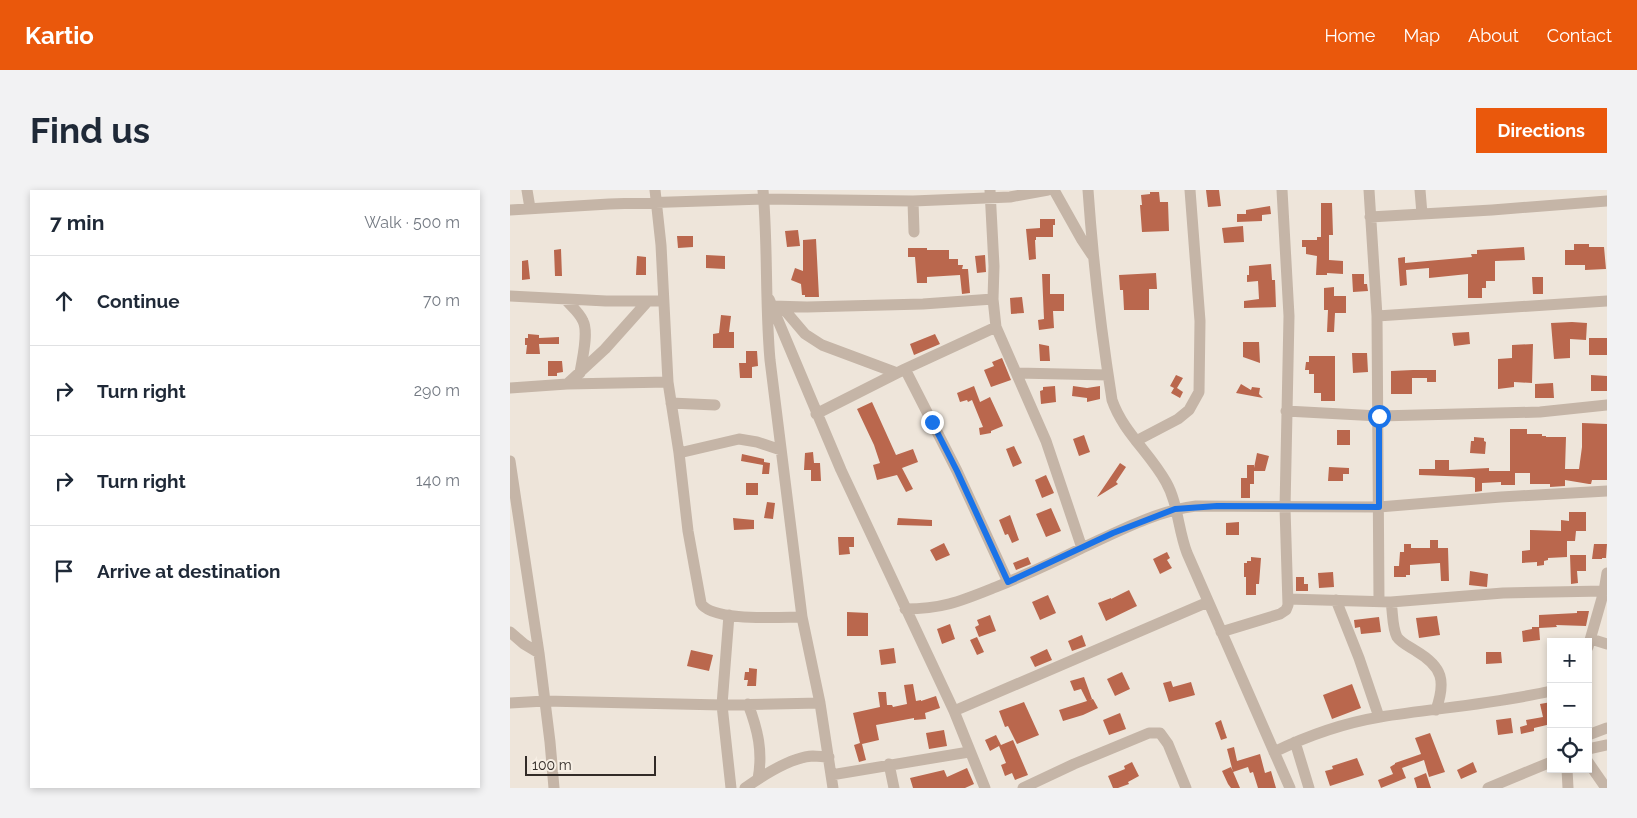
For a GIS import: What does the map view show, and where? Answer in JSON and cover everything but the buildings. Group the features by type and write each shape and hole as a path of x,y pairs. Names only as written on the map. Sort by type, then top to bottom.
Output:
{"street":[{"path":"527,190 530,208"},
{"path":"655,190 662,245 668,382 688,531 702,603 705,609 710,612 729,615 802,617"},
{"path":"510,210 763,195 913,201 991,194 1010,197 1048,190"},
{"path":"1054,190 1092,256"},
{"path":"1088,190 1092,256 1108,375 1116,412 1124,426 1166,482 1172,495 1181,538 1290,788"},
{"path":"1136,441 1184,415 1199,392 1200,321 1190,190"},
{"path":"1222,632 1280,614 1286,610 1288,599 1285,508 1289,316 1282,190"},
{"path":"1369,190 1379,416 1379,602"},
{"path":"1420,190 1422,214"},
{"path":"991,194 996,328 1046,441 1082,548"},
{"path":"763,195 766,321 770,360 802,617 820,703 833,788"},
{"path":"913,201 914,232"},
{"path":"1370,216 1501,210 1607,201"},
{"path":"766,295 805,334 822,346 901,371 957,471 1008,582"},
{"path":"510,296 647,302 663,301"},
{"path":"565,299 581,317 584,324 580,373"},
{"path":"777,307 923,304 994,299"},
{"path":"1376,316 1607,301"},
{"path":"567,384 605,349 647,302"},
{"path":"777,307 816,414 954,711 985,788"},
{"path":"816,414 901,371 996,328"},
{"path":"1016,373 1108,375"},
{"path":"510,388 567,384 668,382"},
{"path":"671,403 715,405"},
{"path":"1286,410 1379,416 1540,412 1607,405"},
{"path":"679,453 739,439 757,442 781,450"},
{"path":"510,461 539,653 554,788"},
{"path":"905,609 925,609 953,604 1008,582 1113,533 1175,509 1203,506 1285,508 1379,507 1607,491"},
{"path":"1590,638 1604,591 1607,573"},
{"path":"1288,599 1391,602 1502,594 1604,591"},
{"path":"1336,600 1360,658 1379,718"},
{"path":"954,711 1208,602"},
{"path":"1391,602 1394,626 1398,637 1403,643 1425,656 1439,675 1443,686 1436,710"},
{"path":"729,615 722,705 732,788"},
{"path":"510,632 524,644 539,653"},
{"path":"1592,643 1607,644"},
{"path":"1274,752 1294,742 1358,722 1547,692"},
{"path":"510,703 722,705 820,703"},
{"path":"748,704 756,724 760,743 761,754 758,779"},
{"path":"1592,734 1607,728"},
{"path":"1023,788 1074,764 1155,732 1160,733 1168,744 1186,788"},
{"path":"1294,742 1309,788"},
{"path":"1592,748 1607,745"},
{"path":"831,775 969,752"},
{"path":"744,788 758,779 798,760 812,756 829,757"},
{"path":"889,764 894,788"},
{"path":"1488,788 1547,764"},
{"path":"1592,768 1606,788"},
{"path":"1567,773 1568,788"}],"route":[{"path":"932,422 957,471 1008,582 1113,533 1175,509 1196,506 1285,508 1379,507 1379,416"}]}
